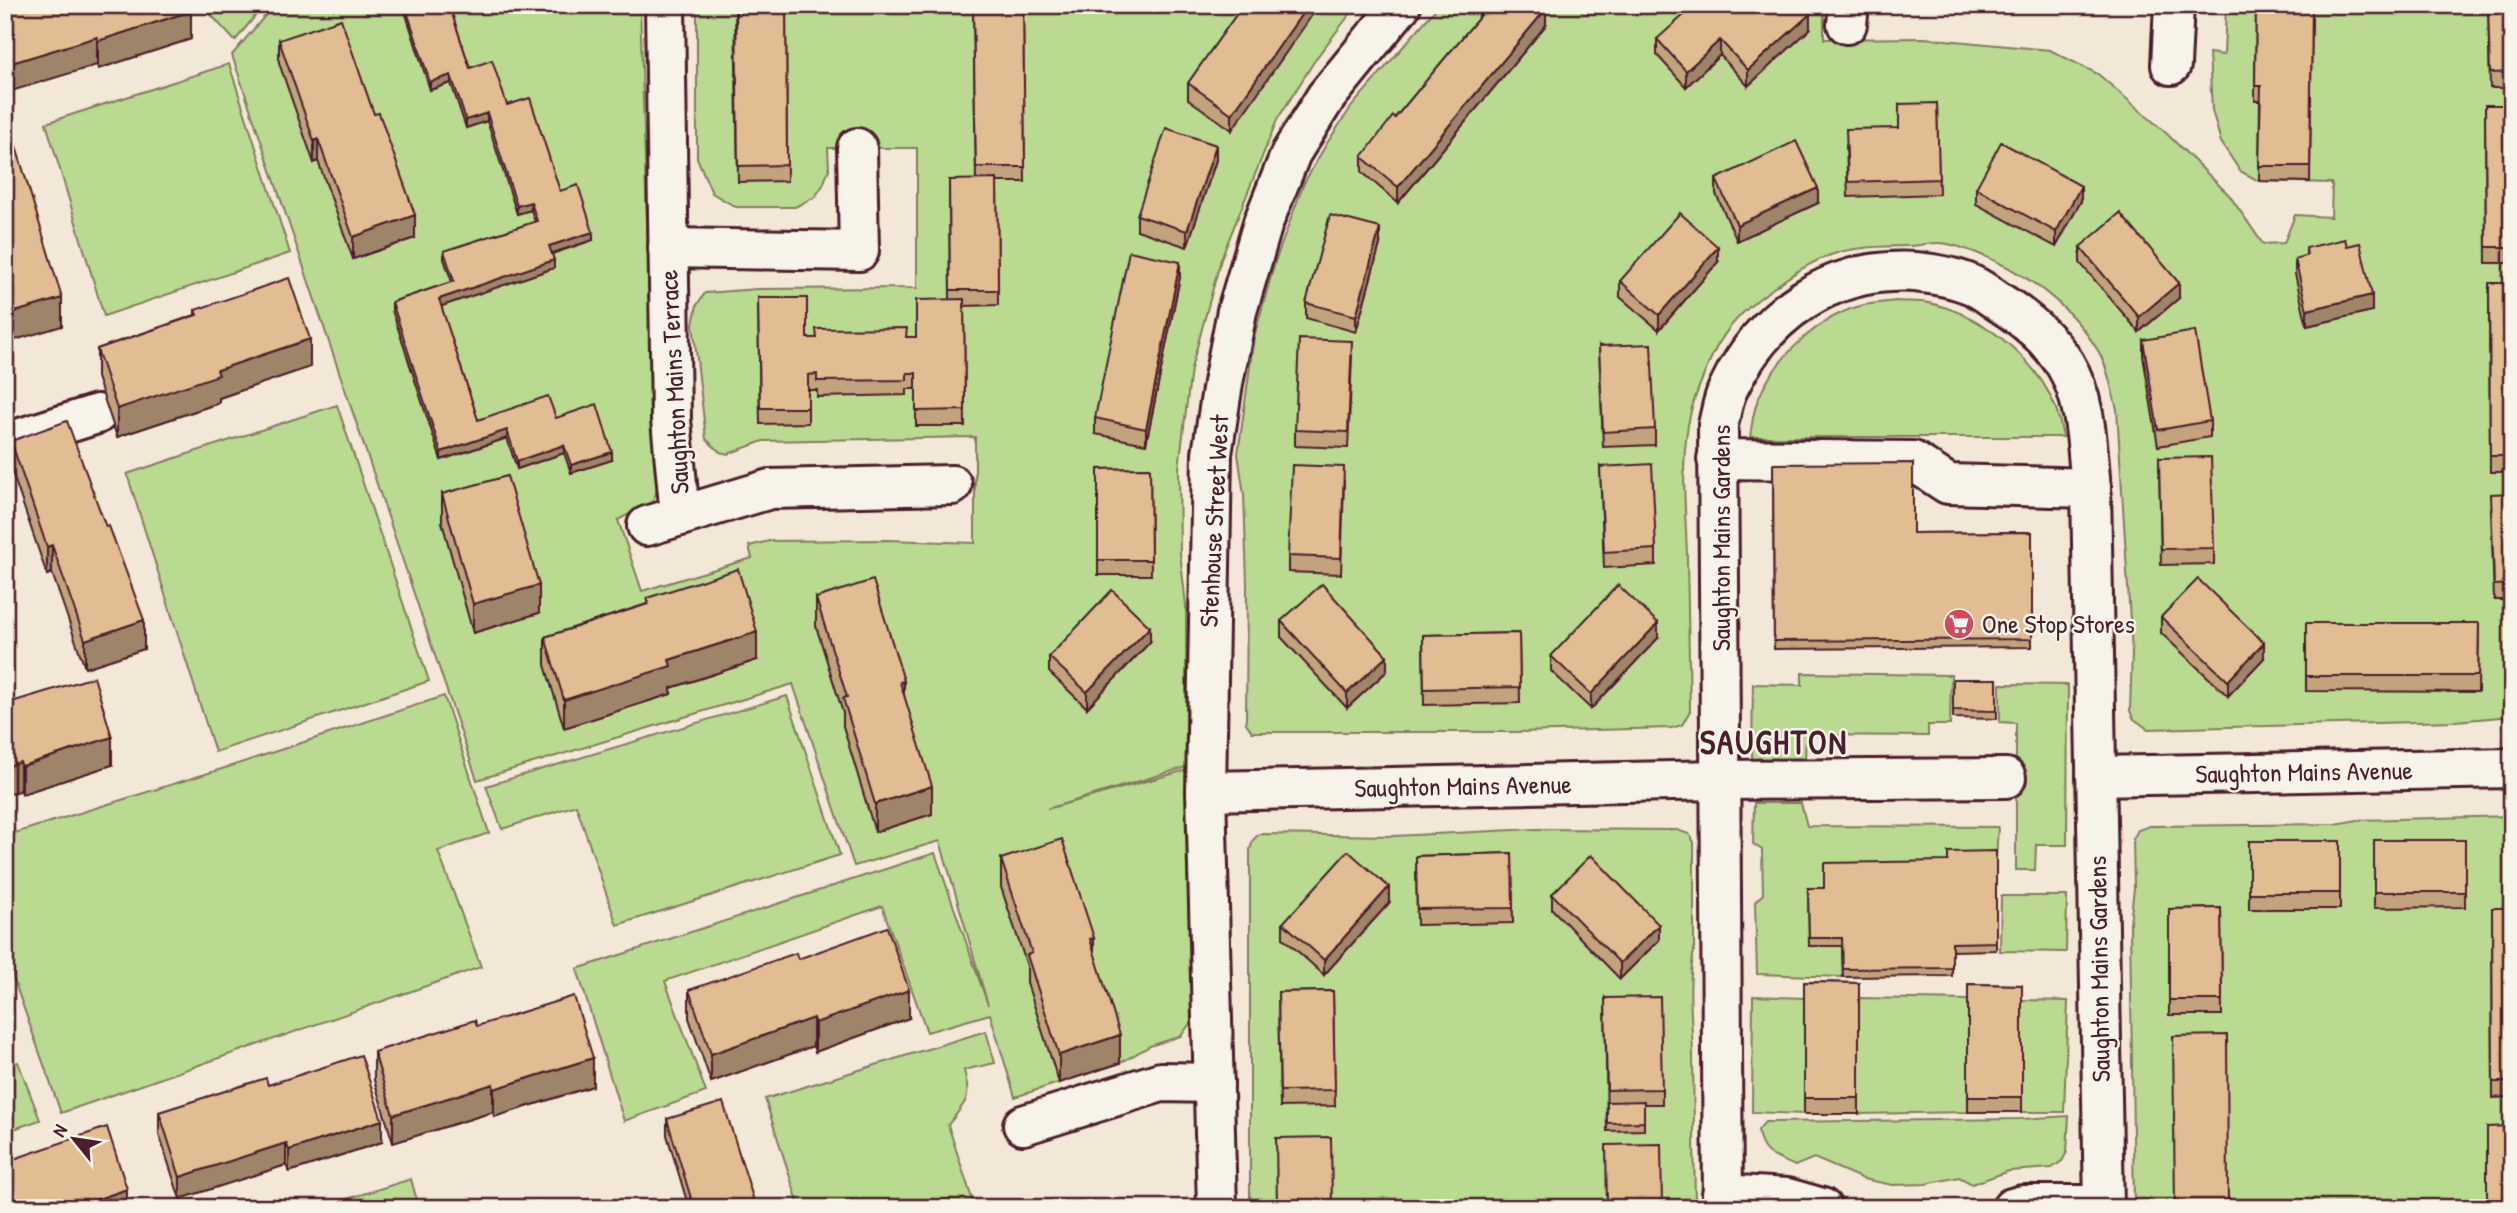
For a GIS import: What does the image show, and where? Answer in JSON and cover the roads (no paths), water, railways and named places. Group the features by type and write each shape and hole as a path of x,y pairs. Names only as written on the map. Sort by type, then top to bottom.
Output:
{"street":[{"name":"Saughton Mains Terrace","path":"665,5 671,420 663,521 770,489 952,485"},
{"name":"Stenhouse Street West","path":"1217,1208 1206,791 1212,454 1237,311 1263,223 1292,153 1326,97 1401,5"},
{"path":"2171,65 2174,5"},
{"name":"Saughton Mains Terrace","path":"668,248 859,251 857,148"},
{"name":"Saughton Mains Gardens","path":"1822,1208 1787,1198 1723,1201 1718,425 1727,390 1747,357 1778,319 1815,292 1846,278 1888,271 1938,274 1972,285 2008,307 2039,332 2065,364 2080,401 2091,488 2104,1206 2023,1205 2012,1208"},
{"path":"5,443 97,414"},
{"path":"1717,459 1913,461 1948,484 2091,488"},
{"name":"Saughton Mains Avenue","path":"2096,776 2512,768"},
{"name":"Saughton Mains Avenue","path":"1206,791 1720,780 2006,778"},
{"path":"1023,1125 1161,1082 1214,1083"}],"place":[{"name":"One Stop Stores","path":"1959,624"}],"district":[{"name":"SAUGHTON","path":"1774,742"}]}
